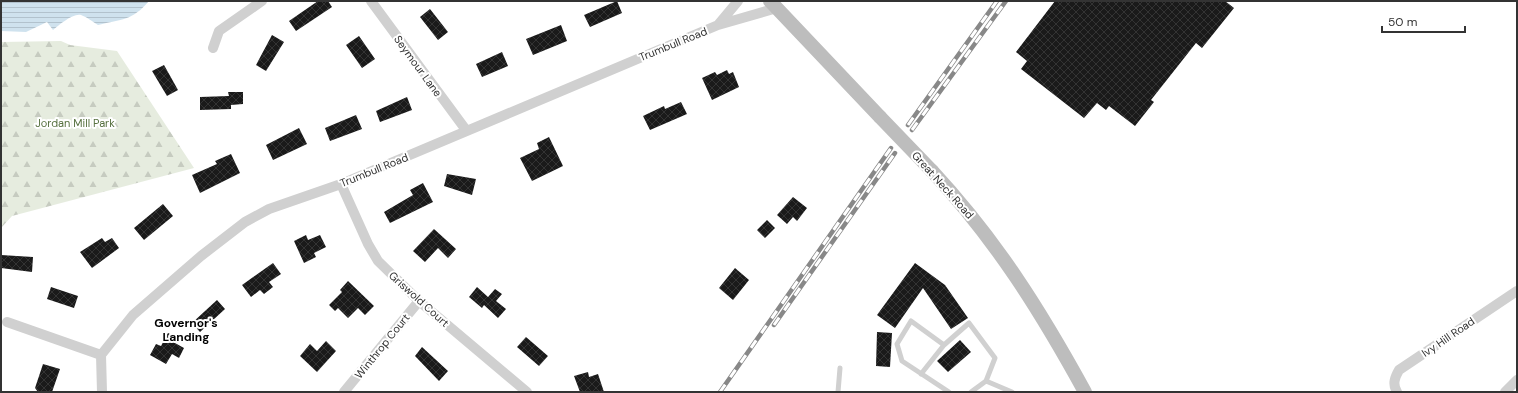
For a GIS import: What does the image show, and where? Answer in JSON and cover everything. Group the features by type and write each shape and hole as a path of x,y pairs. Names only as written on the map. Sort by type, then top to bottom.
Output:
{"main road":[{"name":"Great Neck Road","path":"773,4 955,196 1005,259 1031,298 1085,392"}],"street":[{"path":"212,48 219,31 262,1"},
{"name":"Seymour Lane","path":"371,1 466,130"},
{"name":"Trumbull Road","path":"718,25 738,1"},
{"name":"Trumbull Road","path":"101,355 133,315 201,256 245,222 269,209 341,184 718,25 773,4"},
{"name":"Griswold Court","path":"341,184 368,244 378,261 419,301 527,392"},
{"name":"Ivy Hill Road","path":"1397,392 1394,377 1399,370 1517,291"},
{"name":"Winthrop Court","path":"344,392 419,301"},
{"path":"7,322 101,355 102,392"},
{"path":"1505,392 1517,380"}],"lane":[{"path":"944,346 911,321 896,344 902,361 950,392"},
{"path":"921,374 944,346 969,323 995,358 986,381 972,392"},
{"path":"838,392 840,368"},
{"path":"986,381 1012,392"}],"green space":[{"name":"Jordan Mill Park","path":"61,41 70,45 117,51 194,168 12,216 1,228 1,42"}],"water":[{"path":"1,1 149,1 143,8 132,16 120,20 98,25 81,15 78,15 66,20 53,30 47,22 26,32 1,31"}],"building":[{"path":"318,1 328,1 332,7 296,31 289,21"},
{"path":"617,1 622,13 590,27 584,15"},
{"path":"1055,1 1225,1 1234,8 1202,48 1196,43 1151,100 1154,102 1135,126 1109,106 1106,110 1097,103 1084,118 1021,69 1027,61 1016,52"},
{"path":"430,9 448,32 438,40 420,17"},
{"path":"561,25 567,41 533,55 526,39"},
{"path":"272,35 284,42 266,71 256,65"},
{"path":"359,36 375,59 362,68 346,45"},
{"path":"502,52 508,66 482,77 476,64"},
{"path":"164,65 178,90 167,96 152,71"},
{"path":"727,70 729,74 733,72 739,87 712,100 702,78 715,72 717,75"},
{"path":"228,92 243,92 243,104 231,105 231,109 200,110 200,97 229,96"},
{"path":"407,97 412,110 380,122 376,111"},
{"path":"681,102 687,114 650,130 643,116 664,106 665,109"},
{"path":"356,115 362,129 330,141 325,128"},
{"path":"299,128 307,144 273,160 266,145"},
{"path":"549,137 563,166 532,181 520,158 539,149 537,143"},
{"path":"231,154 240,173 200,193 192,175 217,164 215,161"},
{"path":"447,174 476,179 472,195 444,186"},
{"path":"423,183 433,202 390,223 384,212 413,195 410,190"},
{"path":"793,197 807,208 797,221 793,217 787,224 777,215"},
{"path":"163,204 173,216 144,240 134,228"},
{"path":"767,220 775,228 765,238 757,230"},
{"path":"434,229 456,249 448,258 438,248 425,262 413,251"},
{"path":"306,235 308,240 320,235 326,247 314,253 316,257 304,263 294,241"},
{"path":"102,238 105,242 112,238 119,248 92,268 80,252"},
{"path":"1,255 33,257 32,272 1,268"},
{"path":"273,263 281,274 269,282 273,287 264,294 260,290 251,297 242,285"},
{"path":"915,263 945,285 968,318 951,329 923,288 895,328 877,315"},
{"path":"735,268 749,280 733,300 719,288"},
{"path":"348,281 374,306 365,315 358,308 348,318 338,308 335,311 329,305 342,292 340,290"},
{"path":"51,287 78,296 74,308 47,299"},
{"path":"477,287 488,297 495,289 502,294 496,301 506,309 498,318 484,305 482,308 469,297"},
{"path":"217,300 225,309 200,332 192,323"},
{"path":"877,332 892,333 890,367 876,366"},
{"path":"168,333 178,338 175,343 184,348 179,358 172,354 166,364 150,355 156,344 161,346"},
{"path":"526,337 548,356 539,366 517,347"},
{"path":"960,340 971,352 948,372 937,361"},
{"path":"326,341 336,351 317,372 300,356 310,344 317,351"},
{"path":"422,347 448,371 439,381 415,356"},
{"path":"43,364 60,369 52,392 38,392 35,388"},
{"path":"588,372 589,377 598,374 604,392 580,392 574,376"}],"railway":[{"path":"908,125 997,1"},
{"path":"912,130 1006,1"},
{"path":"720,392 891,148"},
{"path":"774,325 895,153"}],"district":[{"name":"Governor's Landing","path":"186,330"}]}
